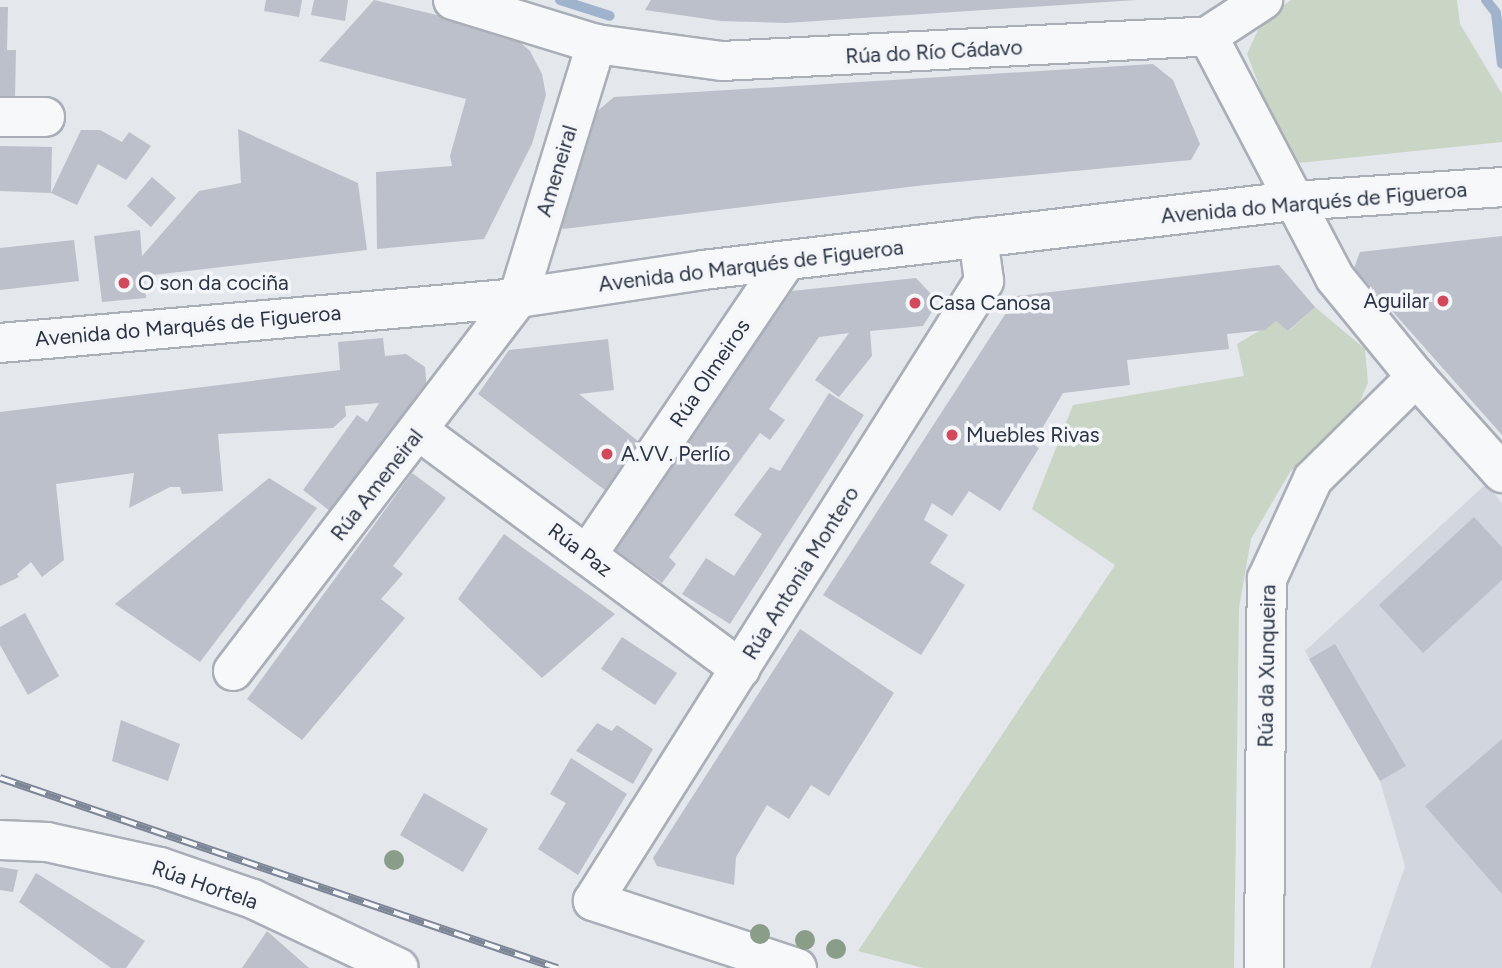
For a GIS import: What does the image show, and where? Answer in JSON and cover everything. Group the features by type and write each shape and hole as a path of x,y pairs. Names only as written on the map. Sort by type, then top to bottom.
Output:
{"street":[{"name":"Rúa do Río Cádavo","path":"453,0 596,44 722,61 1208,36"},
{"path":"1263,0 1208,36 1335,278 1416,377 1502,473"},
{"name":"Ameneiral","path":"518,298 596,44"},
{"path":"0,117 45,117"},
{"name":"Avenida do Marqués de Figueroa","path":"0,342 518,298 786,260 1293,201 1502,187"},
{"name":"Rúa Antonia Montero","path":"797,968 593,901 984,281 978,237"},
{"name":"Rúa Olmeiros","path":"587,555 786,260"},
{"name":"Rúa Ameneiral","path":"233,671 518,298"},
{"name":"Rúa da Xunqueira","path":"1264,968 1267,579 1313,479 1416,377"},
{"name":"Rúa Paz","path":"419,431 741,669"},
{"name":"Rúa Hortela","path":"0,840 47,842 160,867 253,899 399,968"}],"shaded area":[{"path":"1486,484 1502,503 1502,968 1370,968 1405,866 1380,781 1305,651"}],"green space":[{"path":"1291,0 1457,0 1460,24 1502,94 1502,142 1289,164 1247,54 1263,19"},
{"path":"1315,307 1365,349 1368,383 1355,413 1290,472 1251,539 1239,608 1234,968 923,968 858,951 1115,565 1032,509 1073,405 1244,376 1237,344 1276,321 1289,331"}],"building":[{"path":"266,0 302,0 299,17 264,11"},
{"path":"314,0 348,0 345,21 311,15"},
{"path":"374,0 508,32 530,51 542,74 546,95 532,144 484,239 377,249 376,172 452,166 450,156 466,99 319,61"},
{"path":"651,0 1136,0 786,23 721,21 645,10"},
{"path":"0,7 8,7 7,50 16,50 15,98 0,97"},
{"path":"1153,64 1173,80 1200,144 1191,160 925,185 563,229 553,217 594,114 614,97"},
{"path":"238,129 358,183 367,250 145,276 146,298 102,302 94,236 140,230 142,256 199,191 241,183"},
{"path":"81,130 100,130 122,142 129,132 151,146 126,180 98,164 77,205 51,193"},
{"path":"0,146 52,147 51,193 0,191"},
{"path":"152,177 176,198 151,227 127,206"},
{"name":"Aguilar","path":"1502,236 1502,435 1354,268 1360,252"},
{"path":"74,240 79,281 0,290 0,248"},
{"path":"1279,265 1315,307 1288,331 1276,321 1265,330 1227,334 1229,349 1127,360 1130,385 1063,393 1033,444 1039,448 1000,511 969,491 952,516 932,503 924,520 948,535 930,563 965,585 921,655 823,595 1017,296"},
{"path":"916,278 931,294 933,310 923,326 870,331 872,356 839,397 815,380 849,333 819,337 769,409 785,420 770,440 760,433 669,557 676,564 662,583 613,548 792,291"},
{"path":"383,338 385,356 406,354 425,367 427,390 339,518 303,490 357,415 367,422 379,403 345,406 346,416 333,428 218,434 223,491 182,494 180,487 170,487 129,508 134,473 56,484 64,560 42,577 31,562 17,574 19,577 0,586 0,412 340,370 338,342"},
{"path":"608,339 614,390 579,394 643,445 606,491 478,394 509,350"},
{"path":"829,393 864,415 730,624 682,594 706,558 734,576 762,534 734,515 770,467 780,471"},
{"path":"412,473 446,498 393,566 403,574 381,599 405,618 302,740 247,699"},
{"path":"269,478 317,508 200,662 115,604"},
{"path":"1474,517 1502,547 1502,580 1423,653 1379,605"},
{"path":"504,534 615,614 542,678 458,599"},
{"path":"25,613 59,676 28,695 0,645 0,627"},
{"path":"800,629 894,693 829,796 811,785 789,819 767,805 736,857 734,885 657,866 653,858"},
{"path":"622,637 677,673 655,705 601,669"},
{"path":"1335,644 1406,766 1380,781 1309,659"},
{"path":"121,720 180,744 168,781 112,761"},
{"path":"597,723 612,731 617,725 653,749 633,784 576,751"},
{"path":"1502,739 1502,894 1425,806"},
{"path":"571,758 627,794 578,875 538,849 566,803 550,794"},
{"path":"424,793 488,829 463,872 400,835"},
{"path":"0,867 18,870 13,892 0,890"},
{"path":"36,873 145,941 126,968 111,968 19,902"},
{"path":"267,931 309,968 242,968"}],"waterway":[{"path":"560,0 610,16"},
{"path":"1486,0 1496,13 1502,64"}],"railway":[{"path":"0,778 557,968"}],"place":[{"name":"O son da cociña","path":"124,283"},
{"name":"Aguilar","path":"1443,301"},
{"name":"Casa Canosa","path":"915,303"},
{"name":"Muebles Rivas","path":"952,435"},
{"name":"A.VV. Perlío","path":"607,454"}]}
